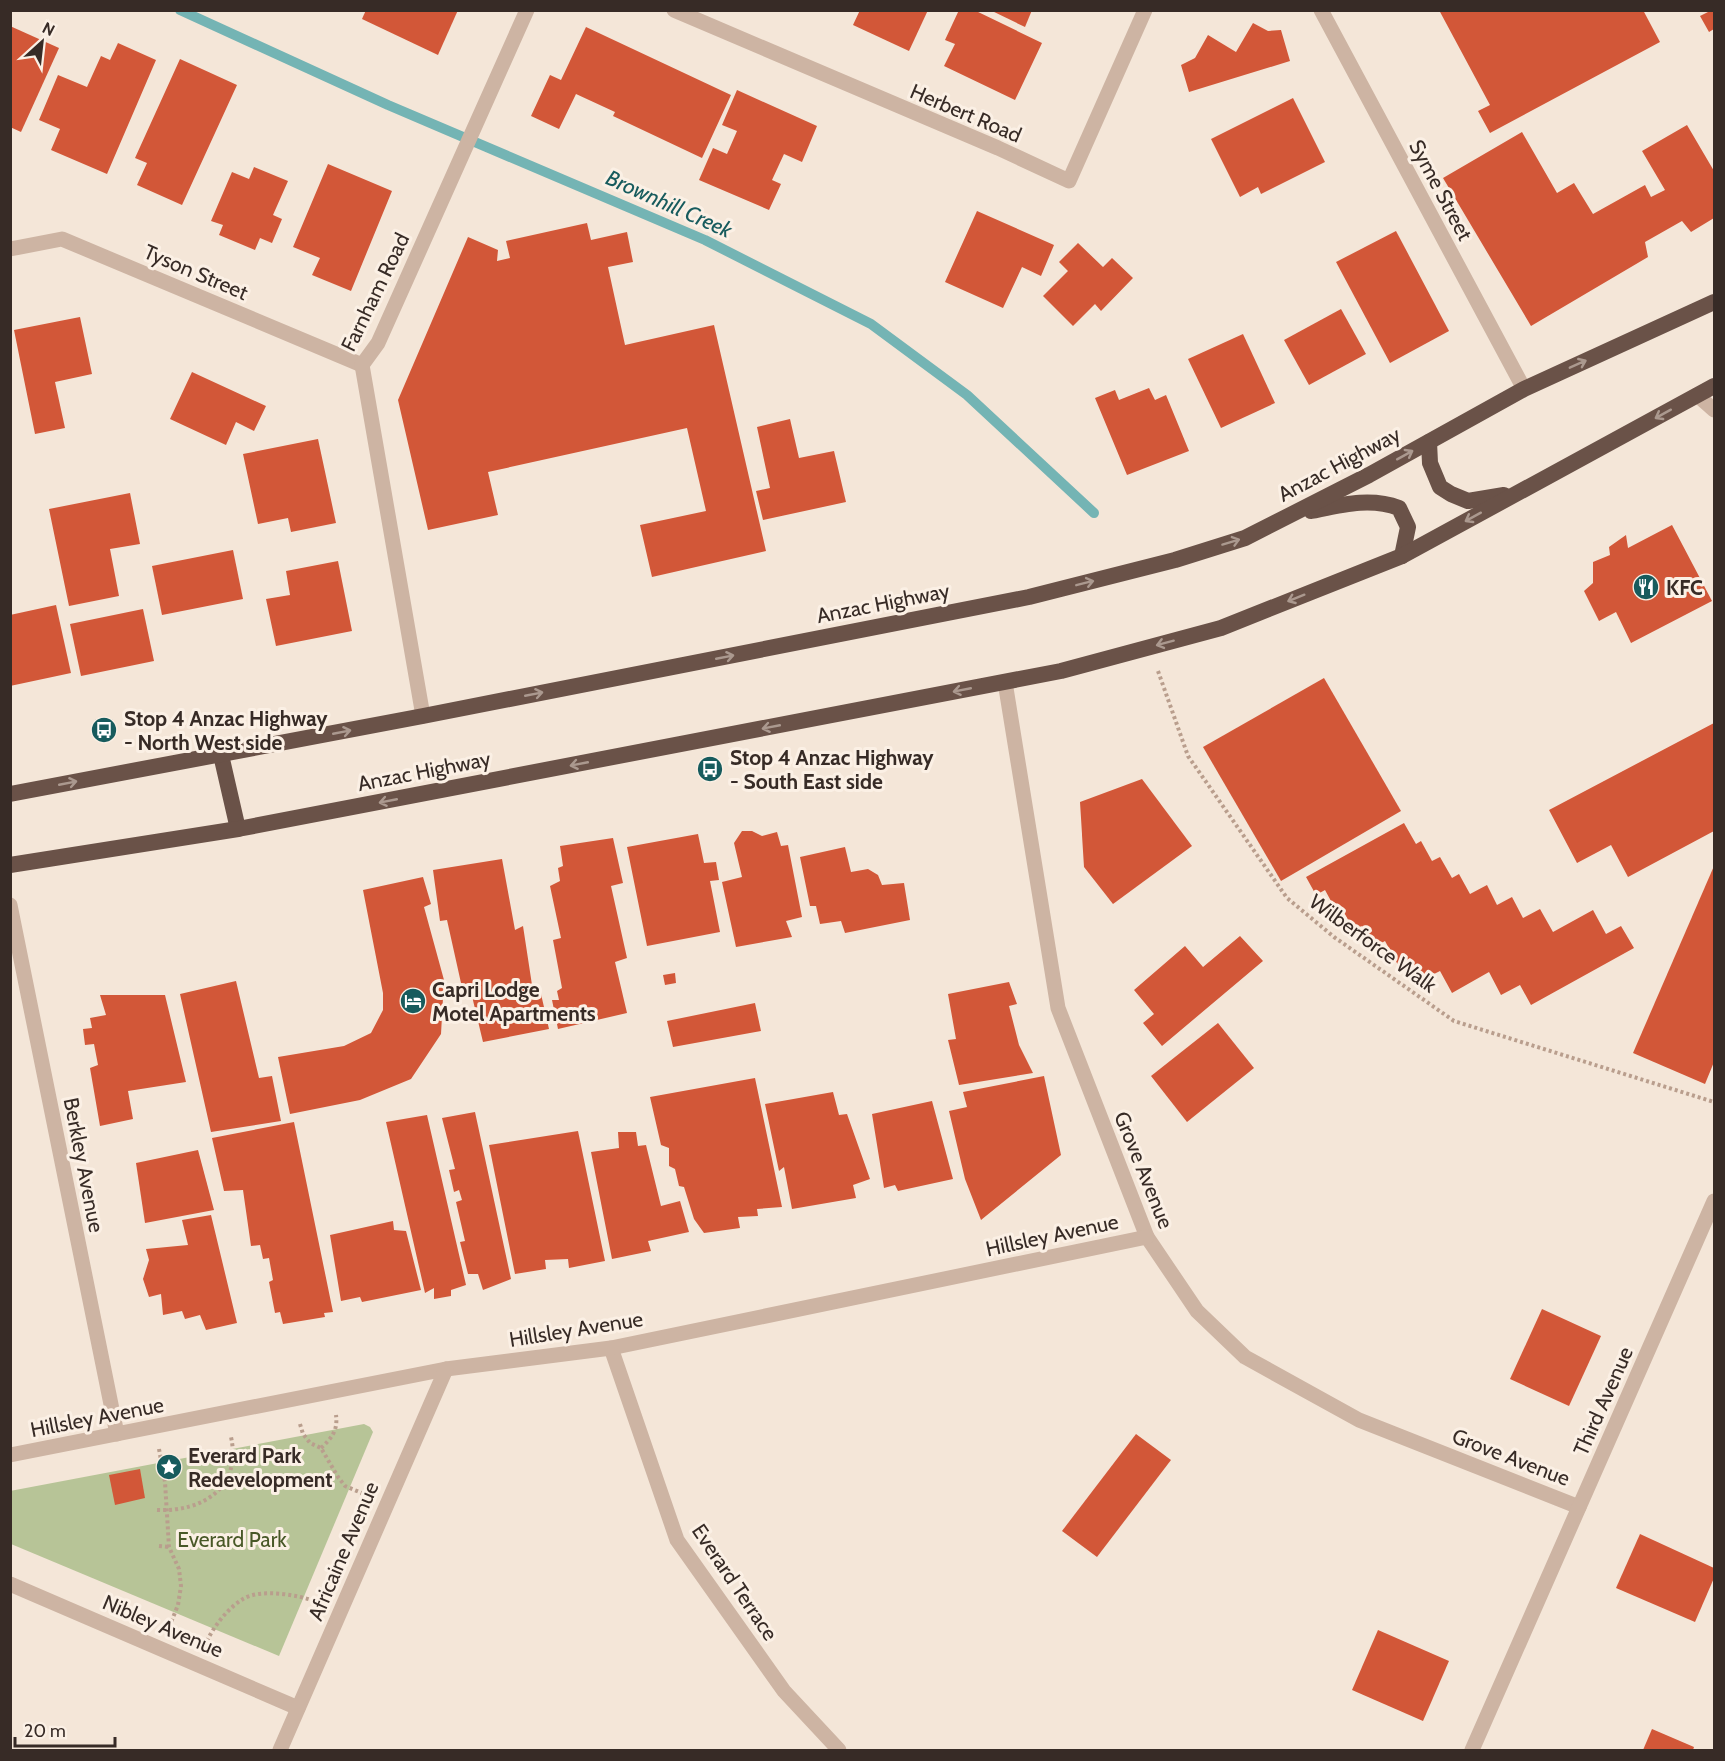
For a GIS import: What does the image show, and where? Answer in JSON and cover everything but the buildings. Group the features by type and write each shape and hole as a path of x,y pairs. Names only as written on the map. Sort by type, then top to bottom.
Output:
{"highway":[{"name":"Anzac Highway","path":"10,794 423,716 1029,597 1175,560 1235,541 1290,515 1369,475 1524,389 1714,302"},
{"name":"Anzac Highway","path":"10,865 238,830 1005,682 1061,671 1221,628 1402,556 1714,386"},
{"path":"1429,442 1430,464 1434,477 1440,487 1451,494 1468,501 1517,493"},
{"path":"1290,515 1350,504 1383,503 1399,508 1408,527 1402,556"},
{"path":"221,754 238,830"}],"street":[{"name":"Farnham Road","path":"423,716 362,365 378,343 527,10"},
{"name":"Herbert Road","path":"674,10 1069,181 1145,10"},
{"name":"Syme Street","path":"1321,10 1524,389"},
{"name":"Tyson Street","path":"10,249 62,239 362,365"},
{"path":"1697,395 1714,410"},
{"name":"Grove Avenue","path":"1005,682 1058,1008 1147,1237 1197,1311 1245,1357 1359,1420 1579,1507"},
{"name":"Berkley Avenue","path":"10,904 117,1434"},
{"name":"Third Avenue","path":"1472,1750 1714,1201"},
{"name":"Hillsley Avenue","path":"10,1455 446,1369 611,1348 1147,1237"},
{"name":"Everard Terrace","path":"611,1348 677,1540 784,1690 839,1750"},
{"name":"Africaine Avenue","path":"280,1750 446,1369"},
{"name":"Nibley Avenue","path":"10,1584 298,1708"}],"path":[{"name":"Wilberforce Walk","path":"1150,647 1188,756 1287,898 1334,937 1454,1021 1714,1102"},
{"path":"321,1448 330,1440 337,1426 333,1391"},
{"path":"295,1399 303,1434 310,1443 321,1448 345,1486 387,1504"},
{"path":"157,1510 168,1511 207,1501 222,1487 231,1470 233,1449 225,1413"},
{"path":"153,1427 165,1482 169,1547 180,1569 181,1587 178,1605 161,1648"},
{"path":"159,1546 169,1547"},
{"path":"196,1664 214,1625 244,1598 272,1593 302,1596 340,1612"}],"green space":[{"name":"Everard Park","path":"364,1424 373,1432 279,1656 11,1544 10,1491"}],"waterway":[{"name":"Brownhill Creek","path":"180,10 388,105 705,240 871,324 967,395 1094,513"}],"place":[{"name":"KFC","path":"1646,587"},
{"name":"Stop 4 Anzac Highway - North West side","path":"104,730"},
{"name":"Stop 4 Anzac Highway - South East side","path":"710,769"},
{"name":"Capri Lodge Motel Apartments","path":"413,1001"},
{"name":"Everard Park Redevelopment","path":"169,1467"}]}
